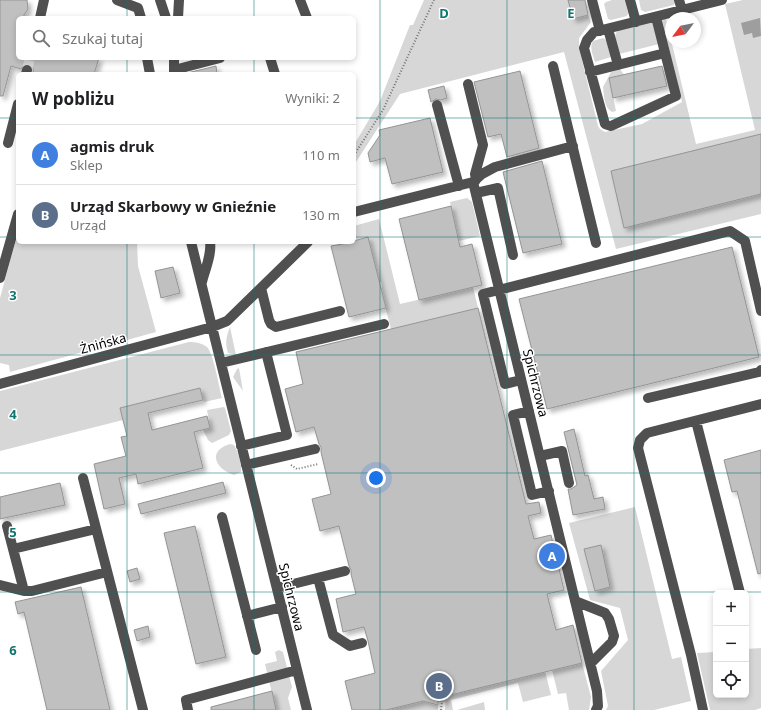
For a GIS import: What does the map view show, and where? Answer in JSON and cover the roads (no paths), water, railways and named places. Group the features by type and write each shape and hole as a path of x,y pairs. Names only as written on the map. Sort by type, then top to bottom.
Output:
{"street":[{"path":"40,16 44,0"},
{"path":"117,0 138,8 140,16"},
{"path":"160,0 165,16"},
{"path":"178,16 180,0"},
{"path":"300,0 306,16"},
{"path":"592,0 618,65"},
{"path":"630,0 636,22"},
{"path":"679,0 682,10"},
{"path":"656,17 676,96 611,126 605,124 584,48 587,40 594,32 722,0"},
{"path":"590,72 664,53"},
{"path":"147,60 150,72"},
{"path":"174,60 174,72 213,60"},
{"path":"271,60 274,72"},
{"path":"553,66 596,243"},
{"path":"468,84 484,145 474,181"},
{"path":"437,105 459,186"},
{"path":"8,143 16,112"},
{"path":"356,212 459,186 474,181 482,174 495,167 573,146"},
{"name":"Spichrzowa","path":"474,181 521,380 591,663 597,691 598,706 596,710"},
{"path":"476,193 498,188 513,256"},
{"path":"1,273 16,221"},
{"path":"521,380 505,384 484,294 730,231 745,241 761,311"},
{"name":"Spichrzowa","path":"191,244 307,710"},
{"path":"201,284 211,244"},
{"path":"212,327 228,321 306,244"},
{"path":"261,288 269,320 271,324 276,327 340,311"},
{"path":"221,363 384,324"},
{"name":"Żnińska","path":"0,384 212,327"},
{"path":"241,446 287,435 266,352"},
{"path":"648,398 759,372 761,370"},
{"path":"703,710 691,655 638,448 640,440 647,433 761,404"},
{"path":"529,412 513,415 532,495 549,491"},
{"path":"696,421 739,590"},
{"path":"246,465 315,449"},
{"path":"540,456 562,452 569,483"},
{"path":"83,478 143,710"},
{"path":"222,517 256,650"},
{"path":"7,526 24,591"},
{"path":"13,549 96,529"},
{"path":"0,585 24,591 32,591 107,572"},
{"path":"277,588 345,572"},
{"path":"318,578 333,635 350,646 362,643"},
{"path":"575,600 605,613 609,619 614,636 612,642 591,663"},
{"path":"247,616 282,608"},
{"path":"188,710 186,700 297,670"}],"tunnel":[{"path":"27,70 30,60"}],"place":[{"name":"agmis druk","path":"552,556"},
{"name":"Urząd Skarbowy w Gnieźnie","path":"439,686"}]}
